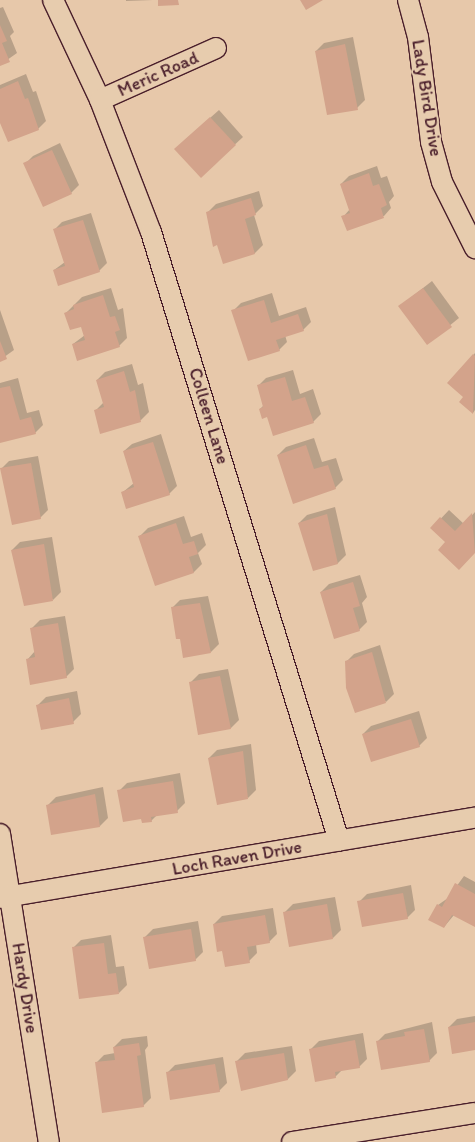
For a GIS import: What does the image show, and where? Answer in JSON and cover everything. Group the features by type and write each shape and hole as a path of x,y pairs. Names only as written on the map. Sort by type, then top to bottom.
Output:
{"street":[{"name":"Colleen Lane","path":"53,0 100,100 151,232 339,841"},
{"name":"Lady Bird Drive","path":"408,0 418,37 431,142 442,182 475,248"},
{"name":"Meric Road","path":"100,100 216,48"},
{"name":"Loch Raven Drive","path":"5,898 475,818"},
{"name":"Hardy Drive","path":"0,834 5,898 50,1142"},
{"path":"292,1142 475,1113"}],"building":[{"path":"158,0 178,0 179,5 158,6"},
{"path":"300,0 323,0 306,10"},
{"path":"0,25 7,41 2,43 10,62 0,66"},
{"path":"345,44 358,110 327,115 315,51"},
{"path":"18,81 25,99 28,98 39,130 8,142 0,123 0,89"},
{"path":"210,117 236,145 201,178 174,149"},
{"path":"52,150 72,194 43,207 23,163"},
{"path":"369,173 373,186 379,184 387,205 381,208 384,218 347,231 341,216 350,213 340,184"},
{"path":"251,198 256,215 245,219 255,254 223,264 217,245 213,247 206,212"},
{"path":"83,220 100,272 58,286 53,270 65,266 53,229"},
{"path":"423,288 452,327 427,345 398,306"},
{"path":"103,295 110,317 115,316 120,330 115,332 120,347 77,361 72,344 85,340 81,327 70,330 64,313 74,309 73,305"},
{"path":"264,300 271,323 298,314 304,331 276,340 280,351 248,361 231,310"},
{"path":"0,341 7,359 0,362"},
{"path":"473,354 475,356 473,414 459,402 463,397 447,383"},
{"path":"124,371 130,392 135,390 141,422 100,434 94,410 104,407 96,380"},
{"path":"285,377 292,401 305,397 314,423 273,436 267,417 262,419 259,409 263,407 257,385"},
{"path":"10,386 20,420 31,417 36,434 0,443 0,388"},
{"path":"153,442 170,495 126,509 121,492 134,487 123,451"},
{"path":"306,445 314,469 328,465 336,489 293,504 277,455"},
{"path":"31,463 41,519 12,525 0,468"},
{"path":"472,513 475,553 459,570 438,550 445,542 430,528 440,517 455,531"},
{"path":"327,514 338,564 313,571 298,523"},
{"path":"176,523 183,544 194,541 198,554 189,557 194,573 155,586 138,536"},
{"path":"44,544 53,601 24,606 11,550"},
{"path":"353,582 360,606 353,608 360,631 334,639 320,592"},
{"path":"200,603 211,653 183,658 180,639 176,639 171,607"},
{"path":"58,623 67,678 30,685 26,659 35,657 30,628"},
{"path":"372,652 386,703 355,713 346,688 345,661"},
{"path":"220,676 231,729 198,735 189,682"},
{"path":"69,698 74,724 41,730 36,705"},
{"path":"411,719 420,747 371,762 362,734"},
{"path":"243,751 248,799 217,805 208,758"},
{"path":"173,781 178,813 151,817 152,822 142,823 141,819 123,822 117,790"},
{"path":"95,794 100,827 51,835 46,805"},
{"path":"455,883 475,894 475,927 452,915 444,928 428,920 437,904 442,907"},
{"path":"403,893 408,919 362,927 357,901"},
{"path":"327,904 333,939 289,947 283,912"},
{"path":"265,915 270,943 247,947 250,963 225,967 222,951 217,952 213,924"},
{"path":"191,929 196,961 149,969 143,937"},
{"path":"104,943 108,974 116,973 119,994 79,999 72,947"},
{"path":"475,1022 475,1050 452,1054 448,1027"},
{"path":"424,1029 430,1062 381,1070 376,1041 405,1036 404,1032"},
{"path":"355,1040 360,1068 335,1072 336,1078 315,1082 309,1049"},
{"path":"139,1043 141,1055 137,1056 144,1107 102,1113 95,1062 115,1060 113,1047"},
{"path":"284,1053 288,1080 241,1091 235,1061"},
{"path":"215,1064 220,1092 170,1100 166,1072"}]}
